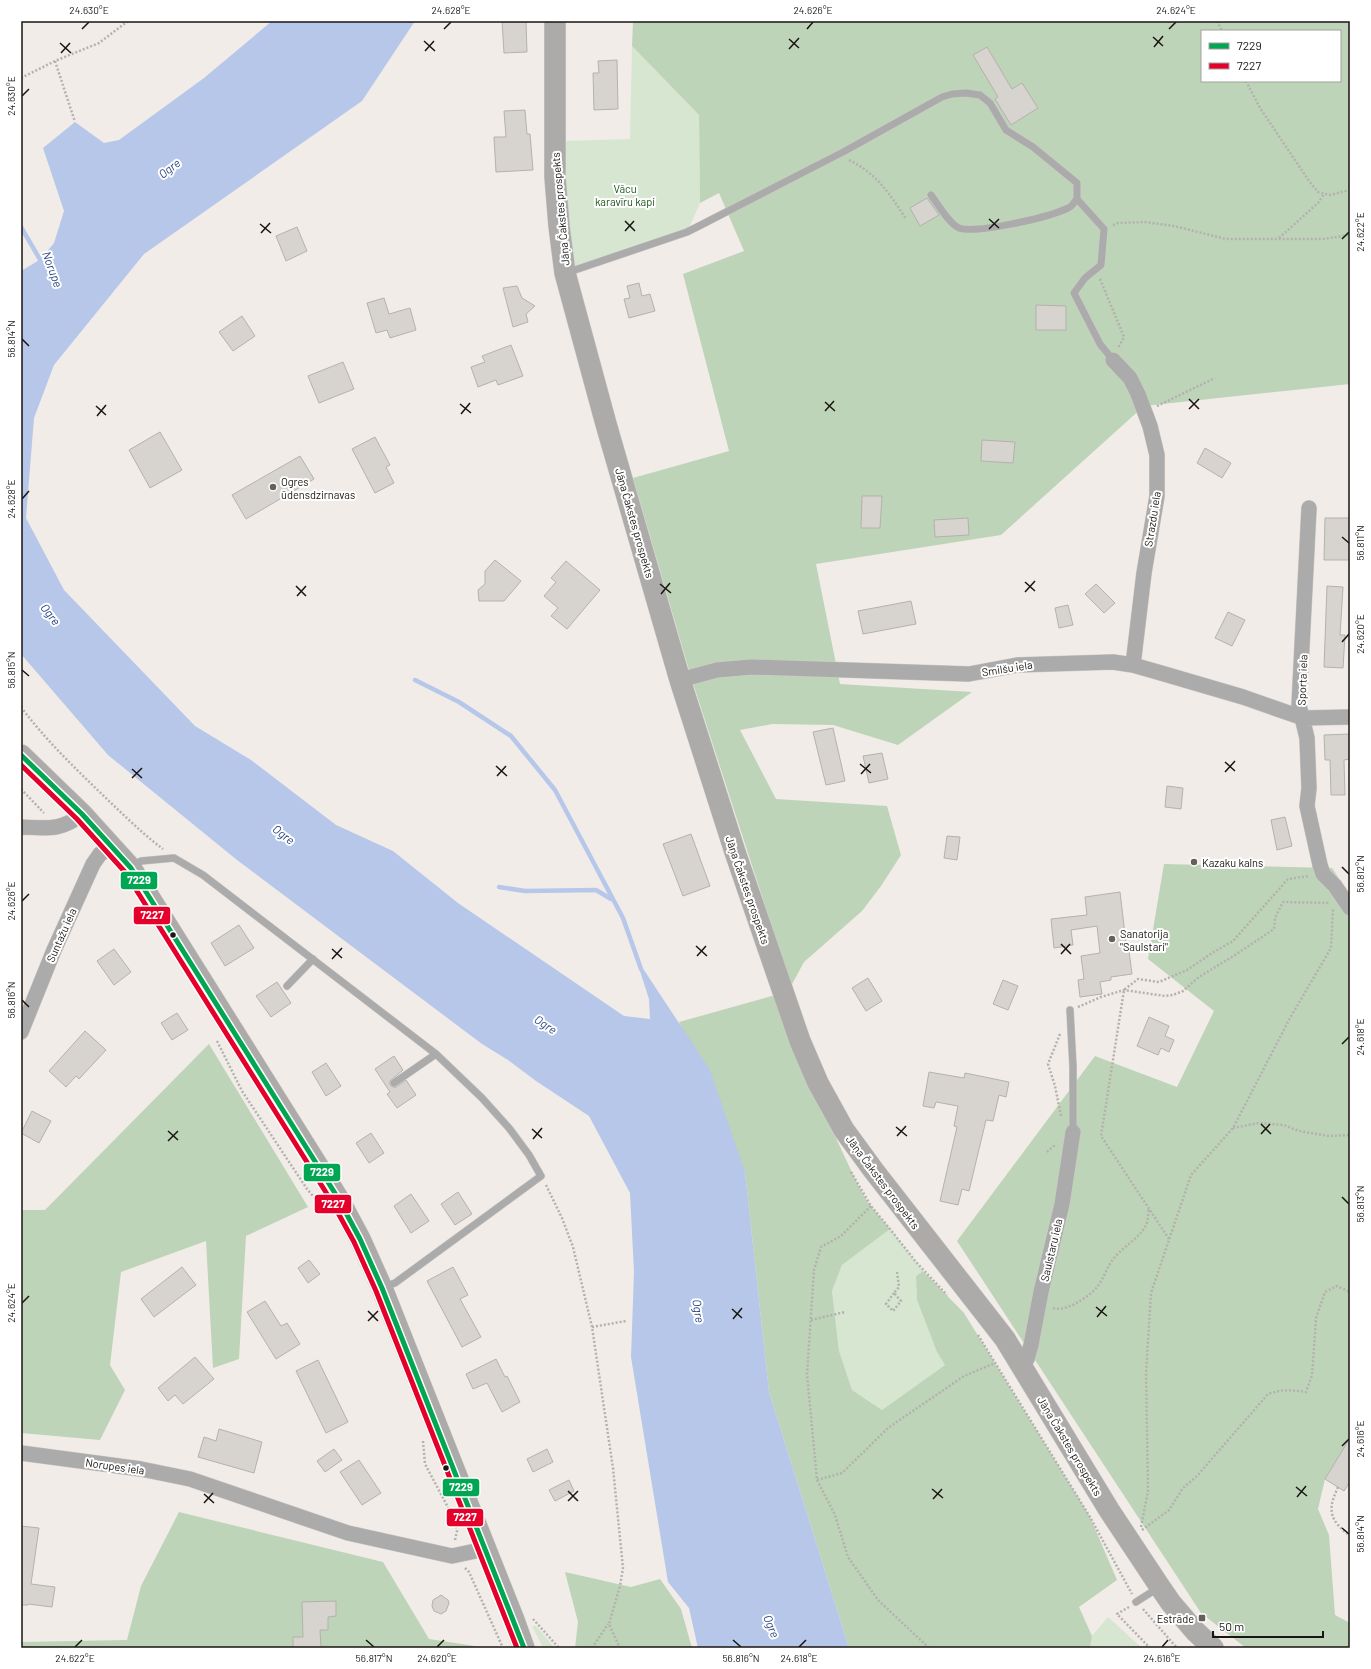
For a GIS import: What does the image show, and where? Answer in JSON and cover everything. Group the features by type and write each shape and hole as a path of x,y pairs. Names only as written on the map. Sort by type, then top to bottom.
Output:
{"street":[{"name":"Jāņa Čakstes prospekts","path":"555,21 555,177 559,226 566,273 606,424 680,680 735,852 800,1041 818,1083 844,1130 869,1165 993,1323 1022,1366 1109,1510 1160,1587 1176,1609 1213,1648"},
{"name":"Strazdu iela","path":"1113,360 1130,378 1150,426 1157,454 1157,496 1144,573 1133,665"},
{"name":"Sporta iela","path":"1309,508 1299,705 1308,745 1308,806 1320,865 1324,874"},
{"name":"Smilšu iela","path":"680,680 717,670 751,666 969,674 1017,665 1113,662 1133,665 1243,697 1303,718 1350,717"},
{"path":"21,755 82,814 130,868 338,1198 360,1238 382,1288 440,1431 524,1648"},
{"path":"21,827 58,828 73,822 82,814"},
{"name":"Suntažu iela","path":"21,1032 54,950 92,864 100,854 112,847"},
{"path":"1324,874 1335,886 1350,908"},
{"name":"Saulstaru iela","path":"1022,1366 1027,1359 1062,1204 1073,1132"},
{"name":"Norupes iela","path":"21,1453 141,1469 190,1479 348,1533 452,1556 486,1549"}],"lane":[{"path":"566,273 687,232 838,155 942,97 952,94 966,93 980,95 990,103 1006,130 1033,147 1077,183 1077,199 1070,208 1021,222 974,229 960,228 953,224 931,195"},
{"path":"1077,199 1104,229 1101,265 1086,278 1074,293 1100,344 1113,360"},
{"path":"130,868 141,861 174,858 203,876 436,1054 482,1098 509,1128 529,1155 541,1176 396,1283 382,1288"},
{"path":"287,986 313,959"},
{"path":"1070,1010 1073,1067 1073,1132"},
{"path":"394,1083 436,1054"},
{"path":"1136,1602 1160,1587"}],"path":[{"path":"21,78 55,61 99,43 128,21"},
{"path":"1217,21 1222,30"},
{"path":"55,61 75,122"},
{"path":"1247,82 1260,108 1318,192 1330,195 1350,190"},
{"path":"838,155 862,167 885,188 906,219"},
{"path":"1278,238 1318,204 1324,194"},
{"path":"1104,229 1118,223 1145,222 1174,226 1226,239 1323,239 1350,235"},
{"path":"1101,265 1100,280 1124,337 1113,360"},
{"path":"1144,412 1215,378"},
{"path":"21,707 41,733 99,791 150,839 174,858"},
{"path":"1070,1010 1101,997 1124,990 1138,979 1159,982 1187,970 1233,941 1288,879 1324,874"},
{"path":"1124,990 1165,996 1183,991 1199,977 1274,929 1275,918 1282,902 1334,903 1331,948 1290,1018 1233,1128 1191,1175 1151,1293 1146,1373 1148,1491 1140,1532 1170,1510 1183,1488 1196,1476 1268,1394 1289,1389 1306,1392 1312,1375 1316,1318 1325,1292 1337,1286 1350,1292"},
{"path":"1124,990 1101,1136 1169,1239"},
{"path":"1062,1120 1055,1086 1048,1064 1060,1033 1065,1025 1071,1026"},
{"path":"215,1036 222,1053 242,1090 307,1189 322,1207"},
{"path":"1233,1128 1259,1123 1284,1125 1299,1131 1317,1135 1350,1135"},
{"path":"1047,1152 1056,1144 1058,1140"},
{"path":"541,1176 562,1218 573,1247 592,1327 613,1468 623,1568 620,1586 609,1624 592,1648"},
{"path":"929,1648 878,1600 848,1557 835,1515 817,1480 807,1374 814,1270 821,1247 841,1236 870,1206 916,1262 949,1298"},
{"path":"1041,1292 1048,1305 1055,1308 1070,1306 1088,1295 1097,1287 1104,1276 1108,1265 1116,1255 1146,1226 1149,1209"},
{"path":"894,1294 901,1301 893,1310 886,1304 899,1287 897,1272"},
{"path":"811,1320 845,1312"},
{"path":"592,1327 626,1321"},
{"path":"976,1332 1090,1517 1136,1602 1177,1648"},
{"path":"817,1480 842,1473 888,1428 964,1376 995,1363"},
{"path":"422,1435 425,1464 455,1521 457,1531 452,1556 457,1566 466,1568 469,1572 503,1648"},
{"path":"1338,1487 1330,1506 1333,1519 1346,1533 1350,1535"},
{"path":"1136,1602 1117,1614 1150,1648"},
{"path":"534,1619 559,1648"},
{"path":"609,1624 620,1648"}],"green space":[{"path":"633,21 1350,21 1350,384 1144,406 1001,535 816,564 840,684 972,692 898,745 833,725 772,724 740,730 776,799 887,806 901,855 881,886 862,911 804,962 791,986 691,677 633,478 729,451 683,274 744,251 719,193 700,203 699,115 632,46"},
{"name":"Vācu karavīru kapi","path":"632,46 699,115 700,203 687,232 574,270 566,195 565,141 630,139"},
{"path":"1164,864 1332,868 1350,895 1350,1443 1348,1442 1325,1479 1318,1509 1329,1535 1335,1615 1350,1623 1350,1648 1246,1648 1201,1613 957,1241 1095,1056 1177,1087 1214,1011 1148,959"},
{"path":"783,993 835,1136 868,1203 890,1229 842,1265 832,1291 839,1351 852,1390 882,1410 945,1365 937,1352 917,1300 916,1276 923,1271 964,1313 1090,1517 1117,1580 1079,1607 1092,1636 1090,1648 849,1648 769,1392 745,1172 679,1022"},
{"path":"209,1044 308,1207 246,1236 239,1359 213,1368 206,1241 121,1272 110,1365 125,1390 100,1440 21,1433 21,1210 45,1210"},
{"path":"890,1229 923,1271 916,1276 917,1300 937,1352 945,1365 882,1410 852,1390 839,1351 832,1291 842,1265"},
{"path":"179,1512 383,1562 429,1639 488,1648 21,1648 21,1642 127,1640 141,1586"},
{"path":"565,1572 631,1587 660,1579 681,1609 692,1648 575,1648 578,1622"},
{"path":"1108,1617 1142,1648 1090,1648 1092,1636"},
{"path":"532,1626 536,1626 555,1648 543,1648"}],"water":[{"name":"Ogre","path":"272,21 415,21 362,101 144,254 54,365 34,418 26,518 64,590 195,726 251,760 336,825 393,851 458,903 624,1016 650,1019 649,999 638,965 640,964 710,1070 745,1172 769,1392 849,1648 698,1648 689,1608 668,1582 631,1357 634,1272 630,1193 589,1116 536,1081 508,1060 482,1044 237,860 108,755 21,654 21,271 41,259 54,243 64,211 43,148 75,122 104,143 119,140 204,78"}],"building":[{"path":"502,21 526,21 527,52 504,53"},
{"path":"987,47 1012,89 1022,83 1038,108 1011,125 995,99 998,97 973,55"},
{"path":"617,60 618,109 594,110 593,73 599,73 598,61"},
{"path":"525,110 527,134 530,134 533,170 496,172 494,137 506,137 504,111"},
{"path":"927,198 939,215 920,226 910,208"},
{"path":"297,227 307,251 286,261 276,236"},
{"path":"639,283 642,296 650,294 655,311 629,318 624,299 630,298 627,286"},
{"path":"517,286 522,298 535,306 526,314 528,322 513,327 503,288"},
{"path":"384,298 389,314 410,308 416,330 390,338 387,330 376,333 367,303"},
{"path":"1036,305 1066,306 1066,330 1036,330"},
{"path":"242,316 255,336 233,351 219,332"},
{"path":"511,345 523,376 498,385 496,380 478,387 471,367 485,362 482,356"},
{"path":"343,362 354,389 319,403 308,376"},
{"path":"160,432 182,470 150,488 129,450"},
{"path":"375,437 390,465 386,467 394,483 375,493 352,449"},
{"path":"982,440 1015,442 1013,463 981,461"},
{"path":"1205,448 1231,463 1222,478 1197,463"},
{"name":"Ogres ūdensdzirnavas","path":"300,456 314,479 246,519 232,495"},
{"path":"862,496 882,496 880,528 861,528"},
{"path":"968,518 969,535 935,537 934,520"},
{"path":"1325,518 1350,518 1350,560 1324,560"},
{"path":"495,560 521,581 504,601 479,601 478,590 485,584 485,571"},
{"path":"566,561 600,590 567,629 551,616 558,608 544,596 556,582 551,578"},
{"path":"1096,584 1115,603 1104,613 1085,594"},
{"path":"1327,586 1343,587 1340,635 1345,635 1343,668 1324,667"},
{"path":"911,601 916,624 863,634 858,611"},
{"path":"1068,605 1073,625 1059,628 1055,608"},
{"path":"1228,612 1245,620 1232,646 1215,638"},
{"path":"833,728 845,781 826,785 813,732"},
{"path":"1350,734 1350,759 1344,760 1345,795 1331,795 1330,760 1325,760 1324,735"},
{"path":"882,753 888,779 869,783 863,756"},
{"path":"1167,786 1183,788 1181,809 1165,807"},
{"path":"1285,817 1292,846 1277,850 1271,820"},
{"path":"691,834 710,886 683,896 663,844"},
{"path":"947,836 960,837 957,860 944,858"},
{"name":"Sanatorija \"Saulstari\"","path":"1120,892 1127,951 1129,951 1132,974 1111,977 1111,980 1100,982 1102,994 1080,997 1078,980 1084,979 1081,956 1100,953 1097,926 1071,930 1073,945 1054,948 1051,919 1087,915 1085,897"},
{"path":"239,925 254,948 225,966 211,943"},
{"path":"114,949 131,972 114,985 97,961"},
{"path":"868,978 882,1001 866,1011 852,988"},
{"path":"1003,980 1018,986 1008,1010 993,1004"},
{"path":"277,982 291,1003 271,1017 256,996"},
{"path":"177,1013 188,1030 172,1040 161,1023"},
{"path":"1149,1017 1169,1026 1165,1036 1174,1040 1169,1052 1161,1048 1158,1055 1137,1046"},
{"path":"85,1031 106,1050 79,1079 76,1076 66,1087 49,1071"},
{"path":"394,1056 403,1070 390,1081 390,1085 395,1088 406,1080 416,1095 397,1108 387,1094 390,1092 375,1069"},
{"path":"326,1063 341,1086 326,1096 312,1072"},
{"path":"929,1072 964,1078 965,1073 1009,1082 1006,1097 999,1095 993,1121 986,1120 969,1191 962,1189 958,1205 940,1201 957,1127 954,1126 958,1106 936,1102 934,1108 923,1106"},
{"path":"32,1111 51,1121 39,1143 21,1133"},
{"path":"371,1133 384,1153 369,1163 356,1143"},
{"path":"458,1192 472,1214 455,1225 441,1204"},
{"path":"411,1194 429,1221 411,1233 394,1206"},
{"path":"309,1260 320,1274 308,1283 298,1268"},
{"path":"182,1267 196,1285 154,1317 141,1299"},
{"path":"453,1267 468,1295 460,1299 481,1337 462,1347 427,1281"},
{"path":"265,1301 281,1326 287,1323 300,1344 276,1359 247,1312"},
{"path":"195,1357 214,1379 183,1404 175,1395 168,1401 158,1388"},
{"path":"496,1359 505,1377 507,1376 520,1402 502,1412 487,1383 473,1389 466,1374"},
{"path":"318,1360 348,1422 326,1433 296,1371"},
{"path":"219,1429 262,1442 254,1473 198,1457 204,1437 216,1441"},
{"path":"1350,1438 1350,1482 1344,1491 1325,1479"},
{"path":"334,1449 342,1460 325,1472 317,1461"},
{"path":"547,1449 553,1462 533,1472 527,1459"},
{"path":"359,1460 381,1493 362,1505 340,1472"},
{"path":"569,1480 574,1491 555,1501 549,1490"},
{"path":"21,1526 39,1528 31,1584 55,1587 52,1607 28,1604 21,1605"},
{"path":"441,1595 448,1600 449,1603 446,1611 441,1614 434,1611 432,1606 433,1600"},
{"path":"336,1601 336,1616 328,1617 328,1630 320,1630 321,1648 293,1648 293,1637 303,1637 302,1602"}],"waterway":[{"name":"Norupe","path":"21,227 42,263"},
{"path":"415,680 459,702 511,736 555,790 623,918 641,969"},
{"path":"499,887 525,891 596,890 611,899"}],"transit line":[{"name":"7229","path":"21,755 82,814 131,868 338,1198 360,1239 382,1288 524,1648"},
{"name":"7227","path":"21,765 77,819 125,872 332,1202 354,1242 376,1291 517,1648"}],"place":[{"name":"Ogres ūdensdzirnavas","path":"273,487"},
{"name":"Kazaku kalns","path":"1194,862"},
{"name":"Sanatorija \"Saulstari\"","path":"1112,939"},
{"name":"Estrāde","path":"1202,1618"}]}
